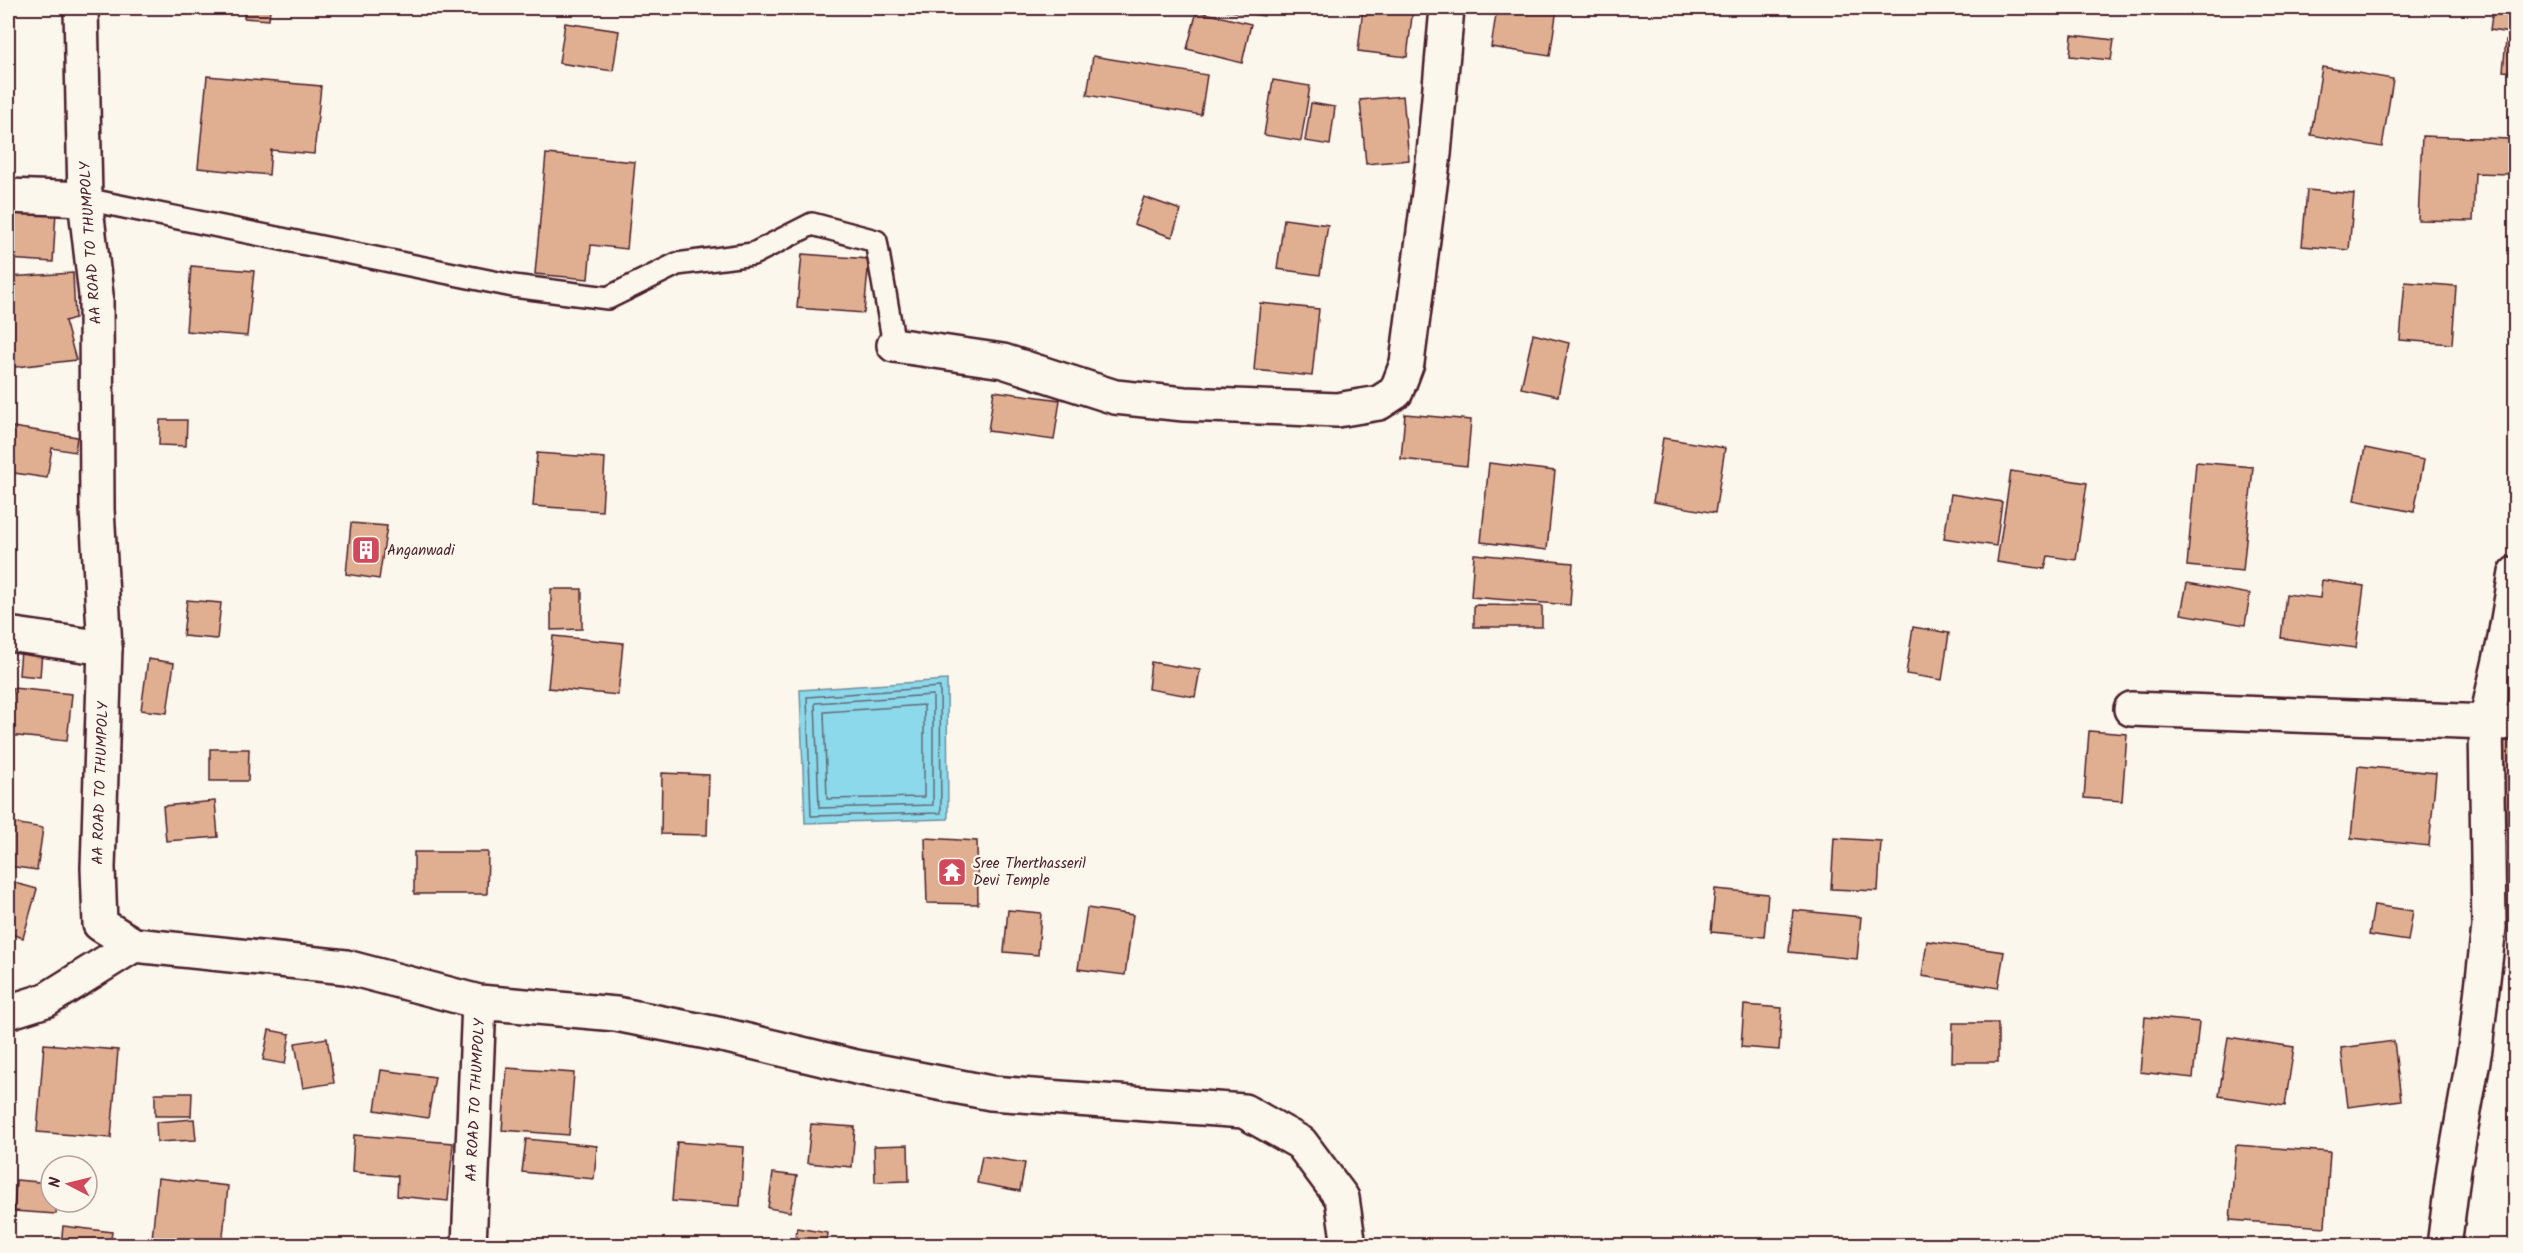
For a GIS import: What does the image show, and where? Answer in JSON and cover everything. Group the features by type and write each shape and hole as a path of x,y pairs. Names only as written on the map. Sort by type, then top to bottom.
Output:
{"street":[{"name":"AA ROAD TO THUMPOLY","path":"81,8 86,199 96,295 97,509 105,648 98,867 100,924 134,945 346,967 479,1002 469,1245"},
{"path":"894,345 1003,361 1115,397 1184,404 1337,410 1379,403 1396,392 1407,363 1434,154 1447,8"},
{"path":"8,196 86,199"},
{"path":"2444,1245 2454,1168 2475,1049 2488,927 2504,642 2516,573"},
{"path":"8,634 105,648"},
{"path":"2131,709 2501,722"},
{"path":"8,1012 45,1000 134,945"},
{"path":"479,1002 616,1014 728,1036 856,1067 991,1093 1244,1111 1301,1143 1342,1198 1349,1245"}],"lane":[{"path":"86,199 513,286 608,298 677,264 753,254 812,224 876,241 894,345"}],"water":[{"path":"947,680 948,819 805,823 800,690"}],"building":[{"path":"245,8 270,8 269,20 244,18"},
{"path":"1209,8 1265,8 1264,16"},
{"path":"1363,8 1413,8 1407,57 1358,51"},
{"path":"1497,8 1557,8 1550,56 1491,47"},
{"path":"2493,8 2516,8 2516,34 2490,30"},
{"path":"1197,11 1251,24 1242,63 1187,49"},
{"path":"565,23 619,31 613,71 559,63"},
{"path":"2072,35 2114,40 2111,60 2070,56"},
{"path":"2506,40 2516,41 2516,72 2503,71"},
{"path":"1093,56 1207,75 1201,115 1087,95"},
{"path":"2322,67 2393,79 2382,147 2311,135"},
{"path":"207,76 321,86 314,154 271,150 269,175 198,168"},
{"path":"1273,80 1310,86 1301,141 1264,135"},
{"path":"1403,96 1409,160 1366,164 1360,100"},
{"path":"1311,103 1335,107 1330,145 1305,141"},
{"path":"2422,136 2510,139 2509,174 2475,173 2473,221 2418,220"},
{"path":"546,154 635,162 627,249 591,245 588,279 535,274"},
{"path":"2307,190 2354,194 2349,250 2302,246"},
{"path":"1144,197 1181,210 1172,237 1134,224"},
{"path":"8,207 56,211 53,262 8,259"},
{"path":"1284,219 1328,225 1320,275 1277,269"},
{"path":"802,254 869,259 864,313 797,308"},
{"path":"191,266 254,271 247,336 186,331"},
{"path":"73,273 75,318 65,321 76,360 8,368 8,277"},
{"path":"2405,282 2456,286 2452,344 2400,340"},
{"path":"1260,303 1319,309 1312,376 1254,370"},
{"path":"1533,334 1569,343 1558,396 1521,388"},
{"path":"994,391 1060,400 1054,440 988,431"},
{"path":"1405,414 1471,420 1467,466 1401,459"},
{"path":"160,420 187,420 186,446 159,445"},
{"path":"13,427 77,437 75,452 52,448 47,478 8,472"},
{"path":"1663,438 1725,448 1715,513 1653,502"},
{"path":"2365,448 2424,460 2414,512 2354,500"},
{"path":"537,453 605,458 602,511 533,506"},
{"path":"2196,462 2253,467 2243,571 2187,566"},
{"path":"1489,463 1555,471 1547,550 1481,542"},
{"path":"2011,471 2087,483 2076,560 2048,556 2045,569 1997,562"},
{"path":"1951,494 2002,502 1996,546 1944,538"},
{"name":"Anganwadi","path":"351,523 387,526 379,579 346,574"},
{"path":"1474,554 1573,563 1570,605 1471,597"},
{"path":"2322,580 2364,586 2356,648 2281,638 2286,594 2320,598"},
{"path":"2187,583 2250,594 2245,625 2181,614"},
{"path":"551,589 582,589 582,629 551,630"},
{"path":"187,600 221,603 217,639 183,636"},
{"path":"1474,605 1542,606 1542,627 1474,627"},
{"path":"1913,627 1949,633 1942,680 1906,674"},
{"path":"553,636 623,643 618,695 548,688"},
{"path":"21,650 42,651 40,677 19,675"},
{"path":"148,659 174,663 167,713 141,710"},
{"path":"1151,662 1200,670 1195,697 1148,689"},
{"path":"13,688 72,694 67,741 8,735"},
{"path":"2089,731 2127,734 2122,801 2084,798"},
{"path":"2504,741 2516,741 2516,829 2506,829"},
{"path":"210,749 249,749 248,781 210,781"},
{"path":"2358,766 2436,773 2429,846 2351,838"},
{"path":"662,773 709,775 707,835 661,834"},
{"path":"215,801 218,837 166,841 163,806"},
{"path":"8,822 43,828 37,870 8,866"},
{"name":"Sree Therthasseril Devi Temple","path":"925,838 977,841 978,904 927,903"},
{"path":"1834,838 1881,841 1878,891 1831,889"},
{"path":"414,852 488,852 487,894 414,894"},
{"path":"8,881 37,889 23,938 8,933"},
{"path":"1715,889 1768,894 1764,937 1711,932"},
{"path":"2374,905 2413,911 2408,941 2369,935"},
{"path":"1087,908 1133,915 1125,975 1078,969"},
{"path":"1008,910 1041,913 1038,955 1004,952"},
{"path":"1793,910 1861,917 1857,959 1789,952"},
{"path":"1927,941 2004,952 1998,988 1922,976"},
{"path":"1744,1005 1782,1008 1779,1050 1741,1047"},
{"path":"2145,1017 2199,1022 2193,1078 2140,1072"},
{"path":"1953,1023 1998,1023 1998,1062 1952,1062"},
{"path":"269,1030 290,1034 285,1064 263,1060"},
{"path":"2228,1037 2294,1047 2285,1106 2219,1096"},
{"path":"327,1038 334,1083 303,1088 295,1043"},
{"path":"2394,1041 2401,1100 2348,1107 2341,1048"},
{"path":"44,1044 118,1050 111,1138 37,1132"},
{"path":"507,1068 574,1073 569,1135 502,1130"},
{"path":"8,1070 11,1119 8,1119"},
{"path":"381,1070 435,1077 428,1118 375,1110"},
{"path":"155,1093 192,1093 191,1116 155,1116"},
{"path":"194,1119 196,1140 157,1142 156,1122"},
{"path":"811,1124 855,1127 852,1167 807,1163"},
{"path":"354,1135 453,1143 448,1201 397,1196 398,1176 352,1172"},
{"path":"526,1139 597,1146 594,1179 522,1172"},
{"path":"677,1142 744,1147 740,1206 672,1201"},
{"path":"908,1145 909,1181 875,1182 874,1146"},
{"path":"2236,1145 2330,1152 2325,1227 2230,1220"},
{"path":"982,1156 1025,1163 1020,1191 977,1183"},
{"path":"773,1173 797,1176 790,1212 768,1208"},
{"path":"158,1178 228,1186 222,1246 152,1239"},
{"path":"16,1180 39,1182 39,1213 14,1211"},
{"path":"63,1226 112,1232 110,1246 61,1246"},
{"path":"797,1228 828,1233 826,1246 795,1246"},
{"path":"1769,1242 1820,1246 1769,1246"}],"place":[{"name":"Anganwadi","path":"366,550"},
{"name":"Sree Therthasseril Devi Temple","path":"952,872"}]}
